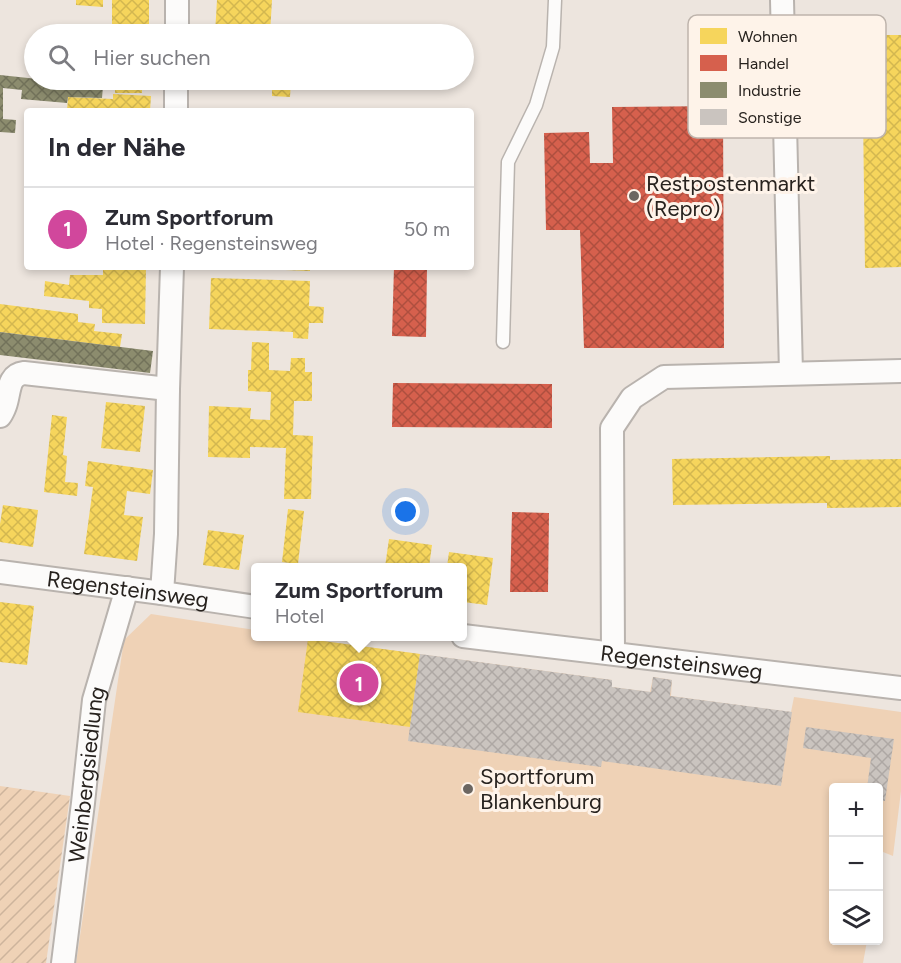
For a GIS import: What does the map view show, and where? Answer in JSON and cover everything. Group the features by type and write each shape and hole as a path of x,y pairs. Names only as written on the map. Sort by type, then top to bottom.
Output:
{"street":[{"path":"177,0 177,24"},
{"path":"782,0 782,15"},
{"path":"176,90 176,108"},
{"path":"785,138 791,373"},
{"path":"162,593 166,534 172,270"},
{"path":"613,653 612,428 632,398 664,377 901,371"},
{"path":"0,416 5,407 12,378 24,373 168,389"},
{"name":"Regensteinsweg","path":"0,572 251,606"},
{"name":"Weinbergsiedlung","path":"63,963 84,803 94,700 127,588"},
{"name":"Regensteinsweg","path":"467,637 901,688"}],"lane":[{"path":"503,342 508,162 536,105 553,47 555,0"}],"shaded area":[{"name":"Sportforum Blankenburg","path":"151,614 251,629 251,641 323,641 612,680 612,687 650,692 653,677 672,680 671,696 791,712 794,697 901,712 901,791 893,856 883,852 883,783 829,783 829,945 866,945 863,963 76,963 124,640"},
{"path":"0,786 70,796 46,963 0,963"}],"building: Wohnen":[{"path":"76,0 103,0 103,7 76,5"},
{"path":"112,0 149,0 149,24 112,24"},
{"path":"217,0 272,0 271,24 216,24"},
{"path":"886,35 901,35 901,267 865,268 863,138 886,138"},
{"path":"115,90 142,90 142,93 115,93"},
{"path":"272,90 290,90 290,97 272,96"},
{"path":"113,94 151,96 150,108 67,108 68,97 113,99"},
{"path":"103,270 146,270 145,324 102,323 102,309 89,308 89,301 44,296 45,281 69,285 70,275 103,275"},
{"path":"211,278 310,281 309,306 324,307 323,323 309,323 308,339 293,338 293,332 209,329"},
{"path":"0,304 78,314 78,322 95,324 94,331 122,334 120,347 0,332"},
{"path":"252,342 269,343 269,370 290,371 291,358 305,358 305,372 312,372 312,401 294,401 293,435 313,436 311,499 284,499 286,448 250,447 250,458 208,457 209,406 251,408 250,419 270,420 271,392 248,391"},
{"path":"106,402 145,406 140,452 101,448"},
{"path":"52,415 67,417 63,455 67,456 65,482 78,483 77,496 44,492"},
{"path":"830,456 830,460 901,459 901,507 827,508 827,503 673,505 672,459"},
{"path":"88,461 153,470 150,494 127,491 124,515 143,517 137,561 84,554 93,487 85,486"},
{"path":"3,505 38,510 33,547 0,542"},
{"path":"288,509 304,511 298,563 282,562"},
{"path":"208,530 244,535 239,570 203,565"},
{"path":"389,539 432,545 430,563 386,563"},
{"path":"449,552 493,558 487,605 467,602 467,563 448,563"},
{"path":"0,602 34,606 27,665 0,662"},
{"path":"308,641 420,654 410,727 298,712"}],"building: Handel":[{"name":"Restpostenmarkt (Repro)","path":"688,106 688,138 723,138 724,348 584,348 580,230 546,230 544,133 589,132 590,163 613,163 612,107"},
{"path":"394,270 427,270 426,337 392,336"},
{"path":"393,383 552,384 552,428 392,427"},
{"path":"512,512 549,513 548,592 510,592"}],"building: Industrie":[{"path":"0,75 24,78 24,90 103,90 102,98 68,97 67,103 21,99 22,90 3,88 3,119 16,120 15,133 0,132"},
{"path":"0,332 153,351 150,373 0,355"}],"building: Sonstige":[{"path":"420,654 612,680 612,687 651,692 653,677 672,680 670,696 792,712 781,786 602,761 601,767 408,741"},
{"path":"806,727 894,739 885,801 883,801 883,783 868,783 871,758 803,748"}],"place":[{"name":"Restpostenmarkt (Repro)","path":"634,196"},
{"name":"Zum Sportforum","path":"359,683"},
{"name":"Sportforum Blankenburg","path":"468,789"}]}
